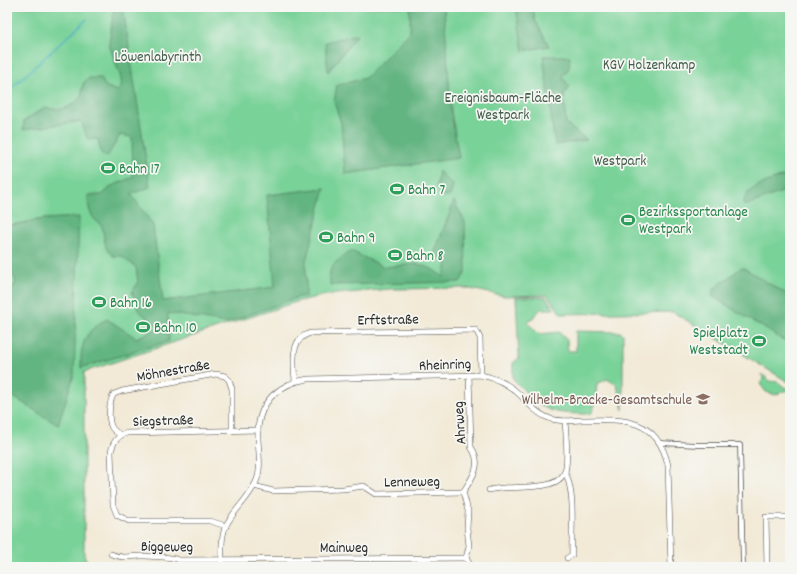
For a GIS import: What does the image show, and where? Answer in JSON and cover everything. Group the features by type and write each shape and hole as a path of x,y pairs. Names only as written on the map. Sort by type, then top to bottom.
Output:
{"street":[{"name":"Erftstraße","path":"295,381 294,356 296,344 299,339 311,333 476,330 480,338 481,375"},
{"name":"Möhnestraße","path":"121,435 114,431 110,424 111,400 114,394 216,374 225,376 231,384 232,430"},
{"name":"Ahrweg","path":"463,492 470,484 478,464 476,453 471,447 469,375"},
{"name":"Rheinring","path":"222,567 223,538 226,526 254,486 259,470 258,430 261,414 268,400 279,389 295,381 320,378 481,375 493,378 508,385 540,413 554,419 565,421 610,419 630,421 647,429 661,443 668,465 671,567"},
{"path":"565,421 565,472 570,482 572,555 567,558"},
{"name":"Siegstraße","path":"226,526 210,521 135,522 120,517 114,510 113,504 111,452 116,440 121,435 140,432 258,430"},
{"path":"661,443 740,445 743,567"},
{"path":"489,490 500,486 547,486 560,480 565,472"},
{"name":"Lenneweg","path":"254,486 272,491 343,489 364,486 376,494 463,492"},
{"path":"463,492 468,511 467,528 469,546 466,558 471,567"},
{"path":"767,567 766,517 790,517"},
{"name":"Biggeweg","path":"111,554 125,558 145,556 172,557 180,560 222,560"},
{"name":"Mainweg","path":"222,560 466,558"}],"green space":[{"name":"Westpark","path":"7,7 790,7 790,383 673,312 561,314 547,295 504,296 466,288 389,289 326,295 299,301 84,372 84,555 90,567 7,567 7,398 12,396 59,425 43,219 7,226"},
{"path":"114,7 123,7 150,187 131,194 153,225 163,301 275,287 267,195 325,188 306,261 306,296 299,297 226,323 168,313 169,341 81,368 85,339 94,328 107,319 136,338 159,328 138,310 132,292 138,283 136,267 121,256 113,256 106,248 102,226 90,213 88,205 88,195 102,195 112,186 133,177 132,137 120,135 107,157 101,153 98,139 88,140 81,121 23,130 24,121 45,107 61,109 68,107 76,101 81,97 83,83 89,78 101,78 105,86 117,91 121,87 121,78 109,44"},
{"path":"408,7 444,7 451,111 459,158 345,174 341,123 334,102 337,85 365,78 410,32 410,9"},
{"path":"516,7 533,7 535,20 549,46 523,51"},
{"path":"358,34 328,72 325,42"},
{"path":"543,56 570,56 569,68 562,77 570,87 564,94 566,124 587,140 555,145"},
{"path":"439,171 453,186 450,196 442,196 436,187"},
{"path":"790,174 790,189 744,206 744,199 753,189 768,181"},
{"path":"454,201 465,222 466,272 460,282 331,285 331,269 337,261 351,251 384,267 418,264 430,268 444,277 447,263 434,254"},
{"path":"79,217 74,375 58,425 12,396 7,398 7,301 16,282 7,260 7,226 43,219"},
{"path":"7,260 16,282 7,301"},
{"path":"742,267 790,296 790,344 713,297 712,293 714,289"},
{"path":"516,297 546,297 554,309 541,309 528,323 539,334 559,332 567,340 568,351 576,351 576,331 620,332 623,334 623,410 617,385 607,379 597,384 595,405 591,414 576,414 554,411 546,408 532,398 513,379 513,363 519,358"},
{"name":"Spielplatz Weststadt","path":"762,374 770,381 778,382 784,387 790,389 790,392 783,391 776,395 766,392 760,384 763,379"}],"waterway":[{"path":"95,10 98,7"},
{"path":"7,92 87,19"}],"place":[{"name":"Bahn 17","path":"108,168"},
{"name":"Bahn 7","path":"397,189"},
{"name":"Bezirkssportanlage Westpark","path":"628,220"},
{"name":"Bahn 9","path":"326,237"},
{"name":"Bahn 8","path":"395,255"},
{"name":"Bahn 16","path":"99,302"},
{"name":"Bahn 10","path":"143,327"},
{"name":"Spielplatz Weststadt","path":"759,341"},
{"name":"Wilhelm-Bracke-Gesamtschule","path":"703,399"}],"park label":[{"name":"Löwenlabyrinth","path":"158,56"},
{"name":"KGV Holzenkamp","path":"649,64"},
{"name":"Ereignisbaum-Fläche Westpark","path":"503,106"}]}
